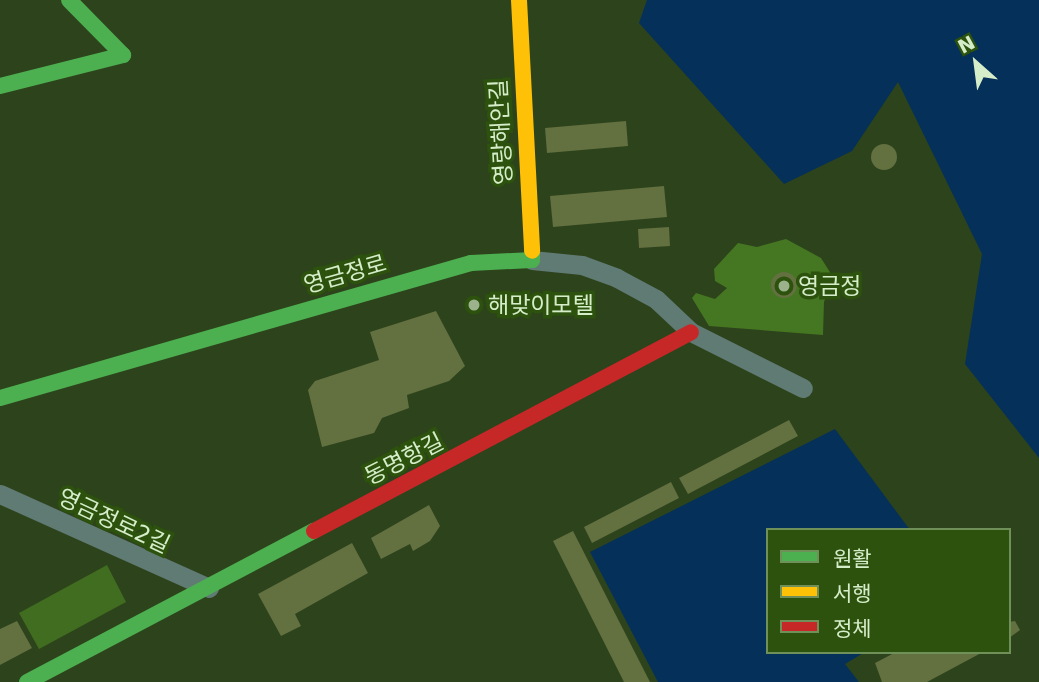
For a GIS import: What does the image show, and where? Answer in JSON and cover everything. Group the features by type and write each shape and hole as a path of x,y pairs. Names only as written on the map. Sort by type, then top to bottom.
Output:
{"street":[{"path":"0,86 123,55 69,0"},
{"name":"영랑해안길","path":"519,0 532,260"},
{"name":"영금정로","path":"0,398 471,263 532,260 582,265 617,278 656,299 691,332"},
{"path":"691,332 803,388"},
{"name":"동명항길","path":"27,682 691,332"},
{"name":"영금정로2길","path":"0,494 209,588"}],"green space":[{"path":"786,239 821,258 833,277 824,302 823,335 709,326 692,298 696,293 715,299 727,288 715,281 714,269 738,243 757,247"},
{"path":"107,565 126,602 39,649 19,613"}],"water":[{"path":"647,0 1039,0 1039,458 965,364 982,254 898,82 852,151 784,184 639,23"},
{"path":"835,429 909,528 766,528 766,654 862,654 845,664 859,682 658,682 590,552"}],"building":[{"path":"626,121 628,146 547,153 545,128"},
{"path":"884,144 893,148 897,157 893,166 884,170 875,166 871,157 875,148"},
{"path":"664,186 667,217 553,227 550,196"},
{"path":"669,227 670,246 639,248 638,229"},
{"name":"영금정","path":"784,272 793,276 797,285 793,294 784,298 775,294 771,285 775,276"},
{"path":"436,311 465,366 449,381 407,395 409,408 382,418 374,433 322,447 308,390 315,381 379,360 370,332"},
{"path":"789,420 798,436 688,494 679,478"},
{"path":"671,482 679,498 592,543 584,527"},
{"path":"429,505 440,526 430,541 413,551 410,544 381,559 371,538"},
{"path":"573,531 650,682 624,682 553,541"},
{"path":"352,543 368,573 295,614 301,626 281,636 258,594"},
{"path":"17,621 32,648 0,665 0,629"},
{"path":"1015,621 1020,630 1011,637 1011,622"},
{"path":"892,654 979,654 927,682 882,682 875,663"}],"traffic: fast":[{"path":"0,86 123,55 69,0"},
{"path":"0,398 471,263 532,260 532,251"},
{"path":"27,682 314,531"}],"traffic: slow":[{"path":"519,0 532,251"}],"traffic: jam":[{"path":"314,531 691,332"}],"place":[{"name":"영금정","path":"784,286"},
{"name":"해맞이모텔","path":"474,305"}]}
